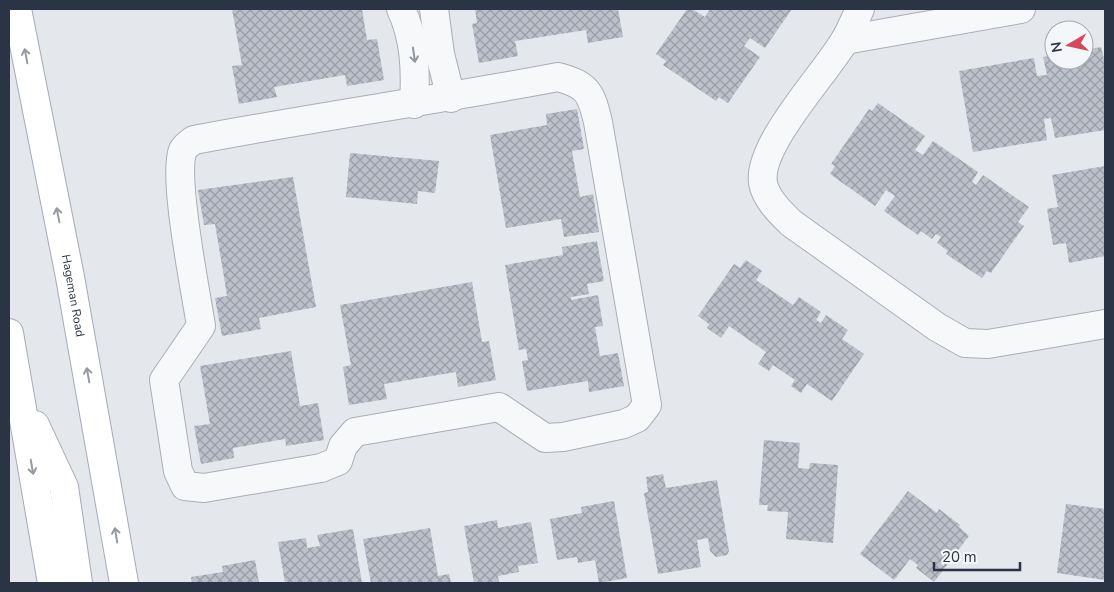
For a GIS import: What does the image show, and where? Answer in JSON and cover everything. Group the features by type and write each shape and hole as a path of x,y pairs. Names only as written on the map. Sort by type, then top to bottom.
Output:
{"main road":[{"name":"Hageman Road","path":"17,9 72,286 124,583"},
{"path":"9,333 52,583"},
{"path":"20,394 64,487 78,583"}],"street":[{"path":"401,9 409,26 415,62 414,104"},
{"path":"434,9 440,54 451,98"},
{"path":"860,9 845,40 788,119 768,154 763,183 773,206 799,229 937,327 965,343 988,344 1105,324"},
{"path":"845,40 1021,9"},
{"path":"558,77 577,82 593,98 647,405 636,418 624,424 563,437 545,438 499,407 373,428 355,432 343,446 338,461 321,468 204,488 185,486 178,471 164,380 201,326 179,166 183,148 194,140 213,136 289,122 451,98 558,77"}],"building":[{"path":"232,9 362,9 367,40 377,39 384,80 347,86 345,75 274,87 277,97 239,104 232,66 242,65"},
{"path":"475,9 618,9 623,37 588,43 586,30 515,41 518,56 479,63 472,24 477,23"},
{"path":"687,9 692,9 705,17 710,9 792,9 765,48 750,38 744,46 760,57 728,103 719,97 716,101 663,65 666,61 656,54"},
{"path":"1101,47 1105,63 1105,130 1055,138 1051,118 1044,119 1047,140 973,152 959,71 1034,58 1037,76 1047,75 1046,70 1094,70 1094,48"},
{"path":"878,103 925,136 915,150 923,155 933,141 978,172 972,182 976,185 983,175 1029,207 1018,222 1024,226 991,273 987,271 982,278 946,254 948,251 937,243 941,237 936,234 932,239 921,231 918,235 884,211 895,196 886,190 875,206 830,174 835,166 831,164 869,109 872,111"},
{"path":"577,109 584,149 572,151 580,197 593,194 599,232 564,237 561,219 506,228 490,135 547,125 546,114"},
{"path":"350,153 439,161 435,193 418,191 417,204 346,197"},
{"path":"1105,166 1105,256 1069,263 1066,243 1053,245 1047,209 1058,207 1052,175"},
{"path":"293,177 316,307 259,318 261,329 222,336 215,298 227,296 224,277 215,224 204,225 198,190"},
{"path":"597,241 604,281 587,284 589,294 571,297 571,300 598,295 603,326 595,327 600,356 618,353 624,386 589,392 588,381 527,391 522,361 528,360 526,349 519,350 505,265 563,255 562,247"},
{"path":"746,260 762,271 756,280 793,305 799,297 821,312 816,320 821,323 826,315 848,330 842,339 864,354 832,401 807,384 801,393 791,386 795,380 773,365 769,371 758,364 766,352 729,326 721,338 707,328 709,324 698,316 734,264 740,268"},
{"path":"472,282 482,342 489,341 496,380 458,387 456,372 384,384 387,399 349,405 343,367 351,365 340,305"},
{"path":"291,351 300,406 318,403 324,440 286,446 285,439 233,448 234,458 201,464 194,426 210,424 200,366"},
{"path":"764,440 800,443 798,468 809,469 810,463 838,465 833,543 786,539 788,512 767,511 768,505 759,505"},
{"path":"663,474 666,488 717,480 729,551 727,555 716,557 710,551 708,538 697,540 701,567 658,574 644,493 648,492 646,477"},
{"path":"908,491 937,513 939,509 960,525 959,527 969,536 934,582 916,568 918,565 910,559 894,580 860,554"},
{"path":"614,501 627,578 599,583 595,560 578,563 577,557 557,560 550,519 582,513 581,507"},
{"path":"1066,504 1105,509 1105,580 1057,573"},
{"path":"497,520 498,528 531,522 538,563 518,566 519,572 498,576 499,583 474,583 464,526"},
{"path":"430,528 438,576 449,574 451,583 371,583 363,539"},
{"path":"353,529 362,583 285,583 278,542 306,538 307,548 320,546 317,535"},
{"path":"255,560 259,583 192,583 191,577 223,572 222,566"}]}
